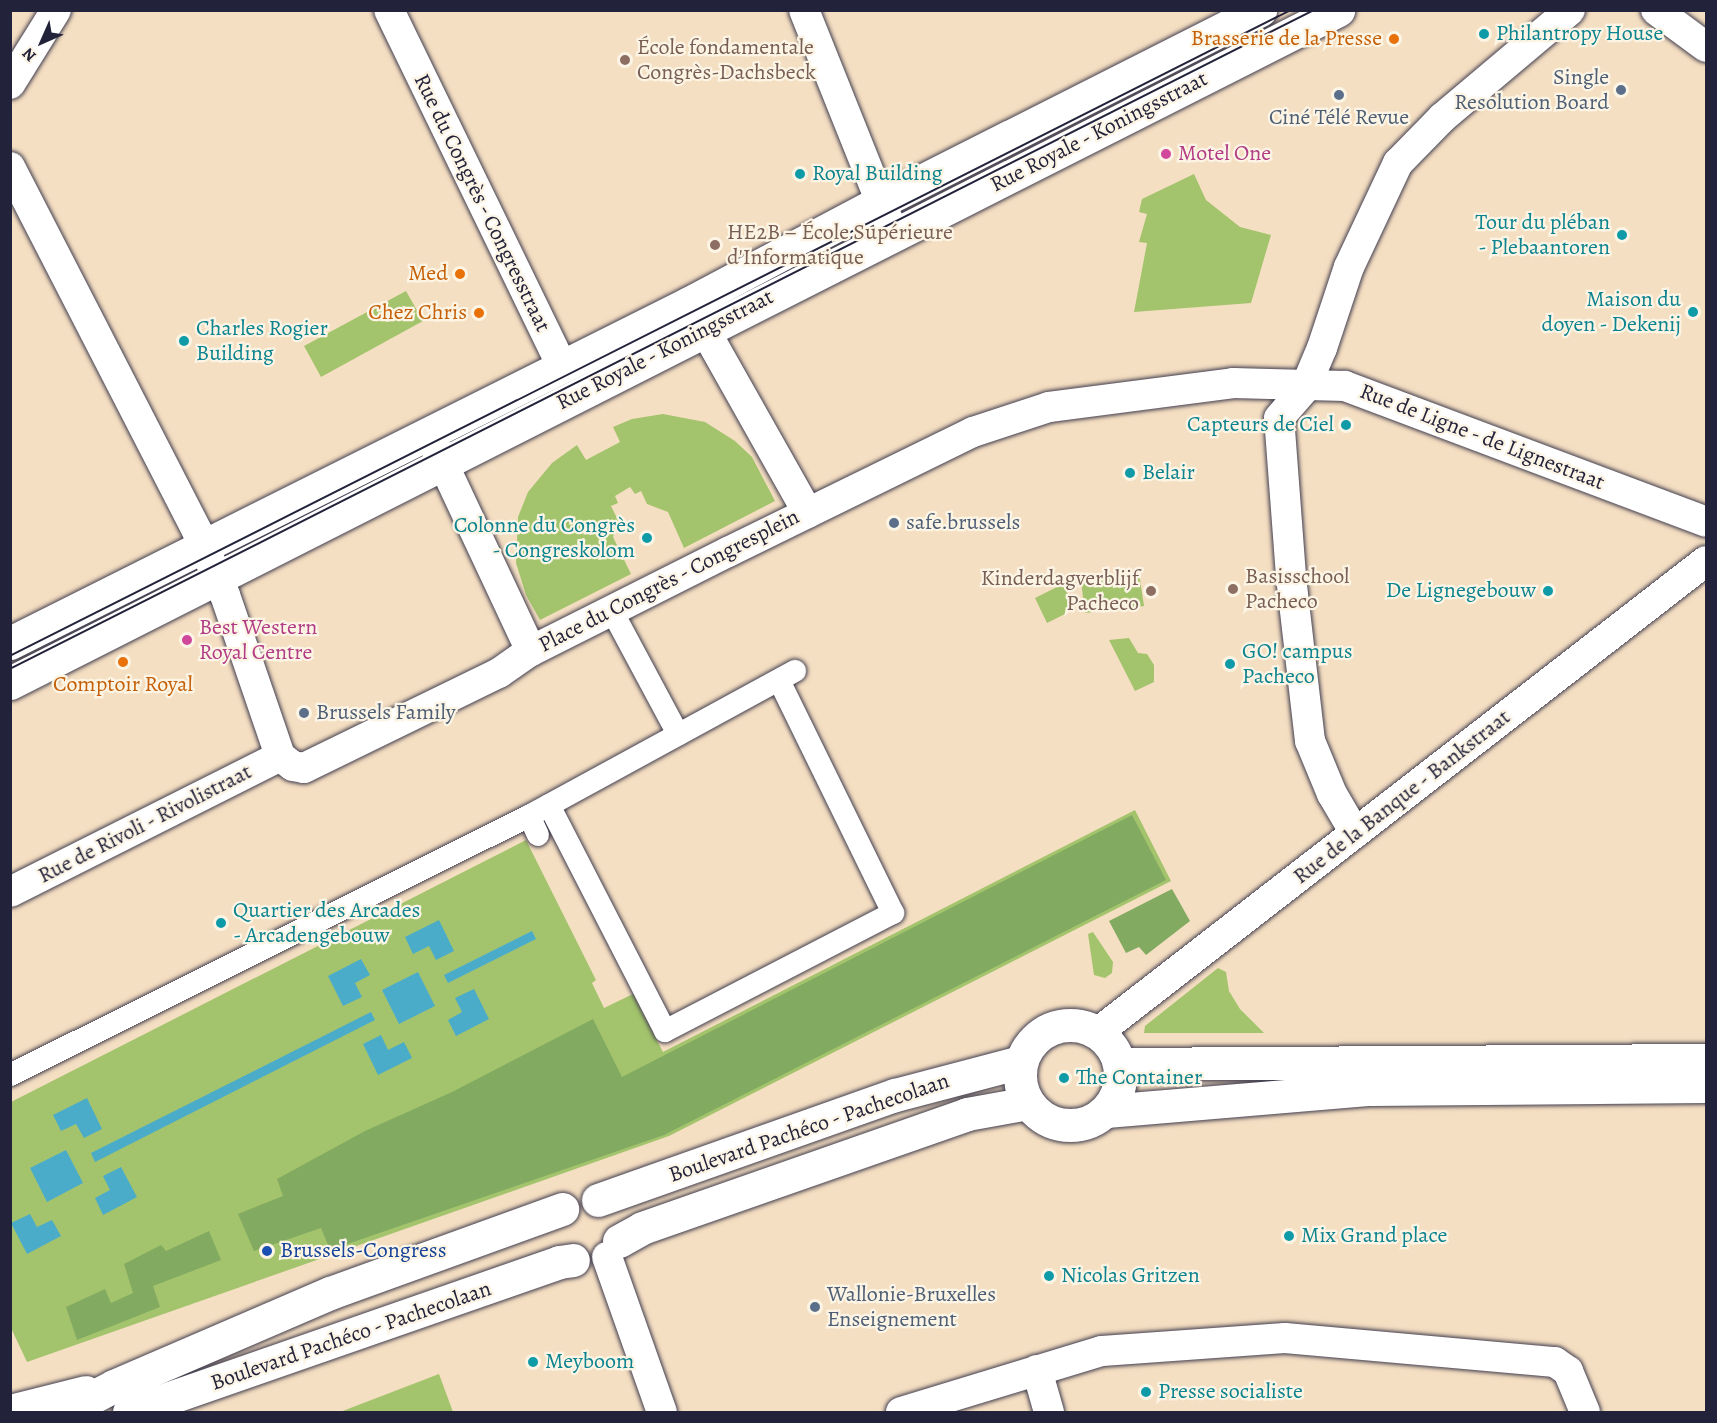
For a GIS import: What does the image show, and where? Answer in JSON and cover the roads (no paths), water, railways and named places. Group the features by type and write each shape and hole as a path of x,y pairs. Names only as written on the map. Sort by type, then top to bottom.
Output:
{"street":[{"path":"10,84 56,10"},
{"name":"Rue du Congrès - Congresstraat","path":"389,10 569,381"},
{"path":"804,10 894,235"},
{"name":"Rue Royale - Koningsstraat","path":"697,317 880,202 1260,10"},
{"name":"Rue Royale - Koningsstraat","path":"10,643 203,546 436,448 697,317 894,235 1338,10"},
{"path":"1355,833 1332,794 1310,741 1291,576 1279,418 1305,388 1322,348 1349,267 1398,163 1445,115 1570,10"},
{"path":"1656,10 1707,47"},
{"path":"10,167 203,546 218,579 280,756 293,766 304,768 317,764 499,674 531,651"},
{"name":"Place du Congrès - Congresplein","path":"436,448 531,651 808,513 697,317"},
{"name":"Rue de Ligne - de Lignestraat","path":"808,513 973,432 1049,407 1233,383 1305,388 1345,386 1707,522"},
{"name":"Rue Royale - Koningsstraat","path":"10,683 218,579 436,448"},
{"name":"Rue de la Banque - Bankstraat","path":"1097,1033 1707,561"},
{"path":"612,610 678,734"},
{"path":"10,1075 533,825 549,805 787,675 893,913 665,1032 549,805"},
{"name":"Rue de Rivoli - Rivolistraat","path":"10,892 280,756"},
{"path":"1106,1111 1118,1089 1119,1064 1111,1046 1097,1033 1081,1027 1049,1029 1032,1043 1021,1062 1022,1090 1028,1103 1038,1114 1064,1126 1080,1125 1106,1111 1370,1089 1707,1086"},
{"path":"1119,1064 1707,1060"},
{"name":"Boulevard Pachéco - Pachecolaan","path":"598,1200 895,1095 1021,1062"},
{"name":"Boulevard Pachéco - Pachecolaan","path":"613,1249 642,1228 967,1114 1028,1103"},
{"path":"613,1249 591,1263 573,1260 558,1247 555,1238 554,1228 562,1209 580,1198 598,1200 607,1204 619,1221 613,1249 662,1413"},
{"name":"Boulevard Pachéco - Pachecolaan","path":"10,1411 122,1399 330,1293 562,1209"},
{"name":"Boulevard Pachéco - Pachecolaan","path":"64,1413 122,1399 559,1262 573,1260"},
{"path":"901,1413 1102,1351 1242,1338 1285,1338 1555,1362 1568,1371 1586,1413"},
{"path":"1037,1370 1049,1413"}],"water":[{"path":"439,920 454,951 436,960 429,946 413,954 405,937"},
{"path":"532,931 536,939 448,983 444,975"},
{"path":"361,959 370,975 355,983 362,997 343,1006 328,976"},
{"path":"418,972 435,1006 399,1024 382,990"},
{"path":"474,989 489,1019 456,1036 448,1020 462,1012 455,998"},
{"path":"371,1012 375,1020 95,1162 91,1153"},
{"path":"381,1035 388,1050 404,1042 412,1058 378,1075 363,1044"},
{"path":"87,1098 102,1129 84,1138 76,1124 61,1131 53,1115"},
{"path":"66,1150 83,1183 47,1202 30,1168"},
{"path":"121,1167 137,1197 103,1215 95,1198 110,1190 103,1176"},
{"path":"30,1214 37,1227 52,1220 61,1236 27,1254 11,1223"}],"tram line":[{"path":"10,656 1291,10"},
{"path":"10,669 1314,10"}],"place":[{"name":"Philantropy House","path":"1484,34"},
{"name":"Brasserie de la Presse","path":"1394,39"},
{"name":"École fondamentale Congrès-Dachsbeck","path":"625,60"},
{"name":"Single Resolution Board","path":"1621,90"},
{"name":"Ciné Télé Revue","path":"1339,95"},
{"name":"Motel One","path":"1166,154"},
{"name":"Royal Building","path":"800,174"},
{"name":"Tour du pléban - Plebaantoren","path":"1622,235"},
{"name":"HE2B – École Supérieure d'Informatique","path":"715,245"},
{"name":"Med","path":"460,274"},
{"name":"Maison du doyen - Dekenij","path":"1693,312"},
{"name":"Chez Chris","path":"479,313"},
{"name":"Charles Rogier Building","path":"184,341"},
{"name":"Capteurs de Ciel","path":"1346,425"},
{"name":"Belair","path":"1130,473"},
{"name":"safe.brussels","path":"894,523"},
{"name":"Colonne du Congrès - Congreskolom","path":"647,538"},
{"name":"Basisschool Pacheco","path":"1233,589"},
{"name":"Kinderdagverblijf Pacheco","path":"1151,591"},
{"name":"De Lignegebouw","path":"1548,591"},
{"name":"Best Western Royal Centre","path":"187,640"},
{"name":"Comptoir Royal","path":"123,662"},
{"name":"GO! campus Pacheco","path":"1230,664"},
{"name":"Brussels Family","path":"304,713"},
{"name":"Quartier des Arcades - Arcadengebouw","path":"221,923"},
{"name":"The Container","path":"1064,1078"},
{"name":"Mix Grand place","path":"1289,1236"},
{"name":"Brussels-Congress","path":"267,1251"},
{"name":"Nicolas Gritzen","path":"1049,1276"},
{"name":"Wallonie-Bruxelles Enseignement","path":"815,1307"},
{"name":"Meyboom","path":"533,1362"},
{"name":"Presse socialiste","path":"1146,1392"}]}
